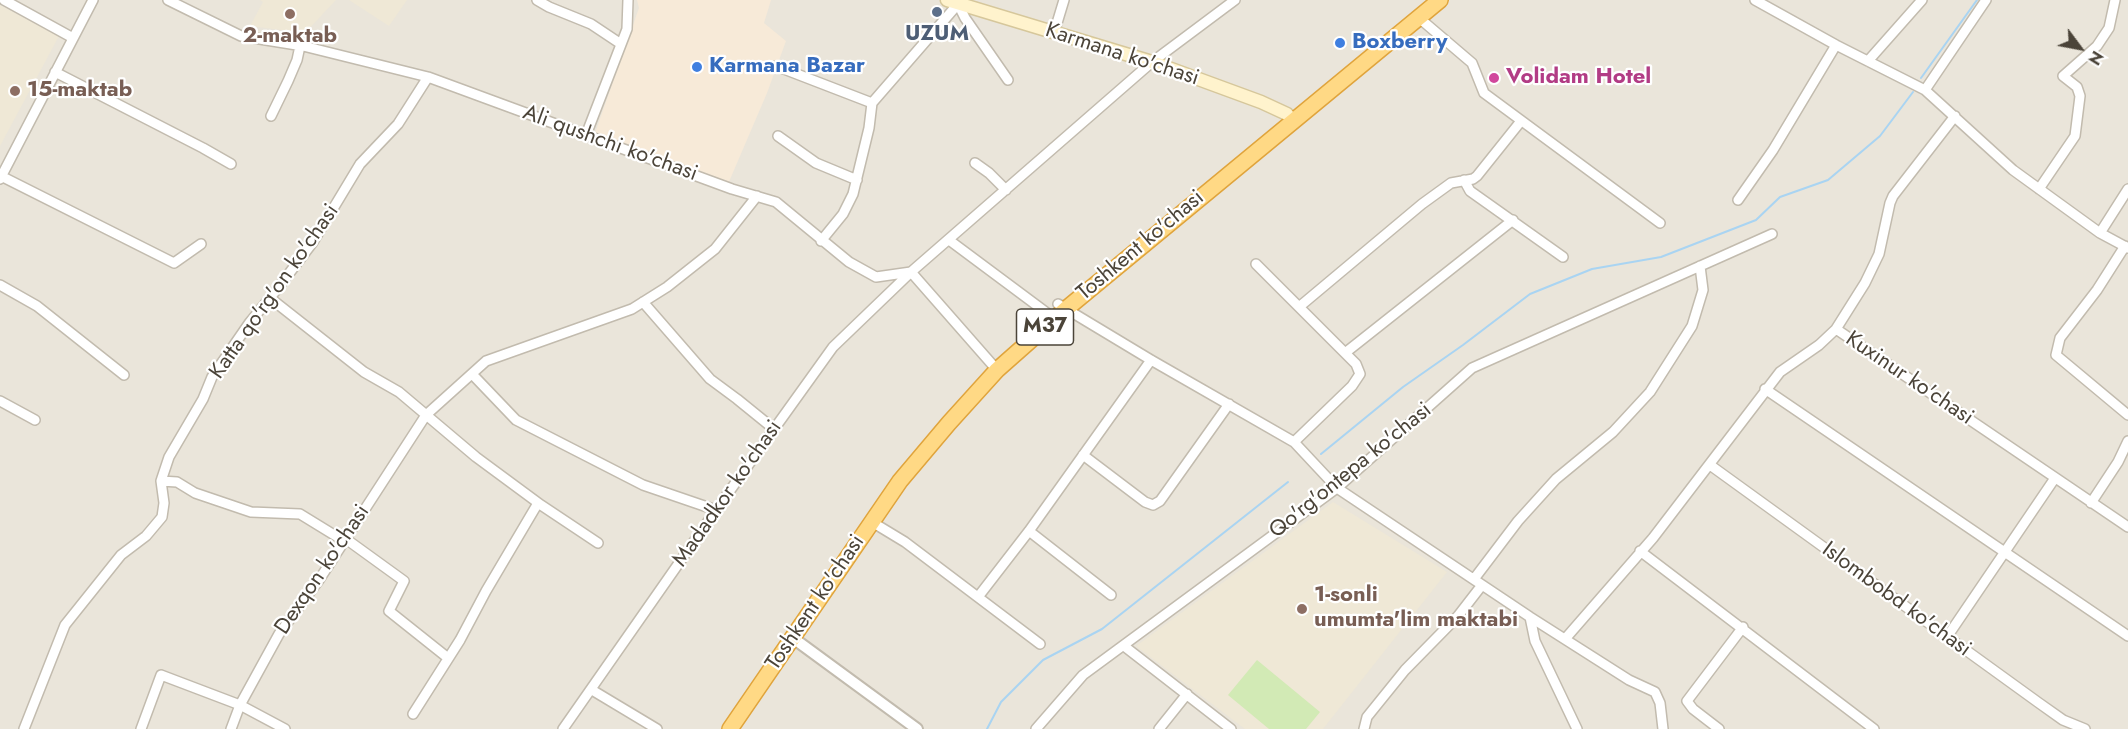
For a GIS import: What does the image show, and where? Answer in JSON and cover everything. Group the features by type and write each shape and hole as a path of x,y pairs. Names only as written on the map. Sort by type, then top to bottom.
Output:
{"highway":[{"name":"Toshkent ko'chasi","path":"730,729 789,635 894,477 942,416 1057,309 1426,0"},
{"name":"Toshkent ko'chasi","path":"1289,117 1440,0"},
{"name":"Toshkent ko'chasi","path":"719,729 900,481 995,366"}],"main road":[{"name":"Karmana ko'chasi","path":"952,2 1152,62 1261,102 1289,117"}],"street":[{"path":"4,0 73,38"},
{"path":"93,0 1,178 174,263 201,244"},
{"name":"Ali qushchi ko'chasi","path":"168,0 241,36 300,45 428,77 732,189 776,202 821,241 849,262 876,277 910,272"},
{"path":"537,0 549,8 591,24 621,44"},
{"path":"586,135 627,29 628,0"},
{"path":"1054,33 1064,0"},
{"name":"Madadkor ko'chasi","path":"563,729 833,347 910,272 1152,62 1235,0"},
{"path":"1755,0 1836,45 1925,90 2013,170 2100,232 2126,247 2060,338 2056,355 2128,416"},
{"path":"1868,61 1922,0"},
{"path":"1925,90 1986,0"},
{"path":"2039,189 2075,136 2080,96 2077,87 2063,76 2097,46 2109,28 2115,0"},
{"path":"821,241 843,214 853,194 869,128 872,103 952,2 1008,80"},
{"path":"1418,17 1472,63 1484,93 1660,223"},
{"path":"271,116 292,71 300,45"},
{"path":"1738,200 1773,150 1836,45"},
{"path":"776,66 872,103"},
{"path":"55,72 231,164"},
{"name":"Katta qo'rg'on ko'chasi","path":"24,729 65,625 121,555 146,536 162,517 164,503 161,482 169,457 203,399 212,377 250,322 313,242 360,164 398,124 428,77"},
{"name":"Kuxinur ko'chasi","path":"1955,116 1893,196 1880,254 1866,283 1836,329 2128,526"},
{"path":"1299,307 1422,204 1451,183 1478,176 1521,121"},
{"path":"778,136 816,163 857,180"},
{"path":"975,163 1006,190"},
{"path":"1464,180 1470,191 1563,257"},
{"path":"2100,232 2128,189"},
{"name":"Dexqon ko'chasi","path":"231,729 240,705 279,634 319,580 426,415 486,361 632,309 667,287 715,249 757,196"},
{"path":"1345,353 1513,220"},
{"name":"Qo'rg'ontepa ko'chasi","path":"1036,729 1083,675 1337,488 1472,368 1772,234"},
{"path":"949,240 1057,309 1294,441 1337,488 1530,617 1629,680 1655,692 1660,703 1663,729"},
{"path":"1256,264 1356,364 1360,374 1353,386 1294,441"},
{"path":"1473,579 1518,521 1556,479 1612,432 1650,392 1692,326 1703,290 1700,266"},
{"path":"910,272 995,366"},
{"path":"0,285 37,306 124,375"},
{"path":"270,298 364,372 399,392 477,457 598,543"},
{"path":"643,302 710,379 774,429"},
{"path":"1565,639 1653,538 1780,372 1819,345 1836,329"},
{"path":"978,597 1029,531 1151,360"},
{"path":"472,374 516,420 643,486 716,510"},
{"path":"1765,390 2128,636"},
{"path":"0,401 35,420"},
{"path":"1083,455 1145,502 1153,504 1160,501 1229,404"},
{"path":"2091,503 2118,462 2128,441"},
{"name":"Islombobd ko'chasi","path":"1710,465 2063,720 2085,729"},
{"path":"1947,637 2055,478"},
{"path":"161,482 177,482 195,493 251,512 300,514 345,540 404,581 389,611 448,658"},
{"path":"413,714 538,502"},
{"path":"872,522 904,542 1040,644"},
{"path":"1029,531 1111,596"},
{"path":"1640,551 1743,627 1874,729"},
{"path":"1364,729 1367,717 1405,669 1434,642 1482,585"},
{"path":"1530,617 1535,641 1577,729"},
{"path":"1719,729 1693,709 1687,701 1743,627"},
{"path":"789,635 903,725 917,729"},
{"path":"1124,645 1231,729"},
{"path":"141,729 161,675 240,705 285,729"},
{"path":"592,690 657,729"},
{"path":"1159,729 1187,694"}],"shaded area":[{"path":"0,0 2128,0 2128,729 0,729"},
{"name":"2-maktab","path":"260,0 336,0 305,33 250,26 263,2"},
{"name":"2-maktab","path":"349,0 407,0 389,26"},
{"name":"Karmana Bazar","path":"637,0 771,0 764,23 786,41 767,93 728,184 674,161 595,133 639,8"},
{"name":"15-maktab","path":"0,5 59,36 0,146"},
{"name":"1-sonli umumta'lim maktabi","path":"1333,502 1447,572 1323,729 1245,729 1136,646"}],"green space":[{"path":"1257,660 1320,712 1306,729 1269,729 1228,695"}],"waterway":[{"path":"1921,78 1977,0"},
{"path":"1321,454 1403,387 1530,294 1592,269 1661,257 1756,220 1780,197 1828,180 1880,136 1913,92"},
{"path":"987,729 1001,702 1043,660 1102,629 1288,482"}],"place":[{"name":"UZUM","path":"937,12"},
{"name":"2-maktab","path":"290,14"},
{"name":"Boxberry","path":"1340,43"},
{"name":"Karmana Bazar","path":"697,67"},
{"name":"Volidam Hotel","path":"1494,78"},
{"name":"15-maktab","path":"15,91"},
{"name":"1-sonli umumta'lim maktabi","path":"1302,609"}]}
